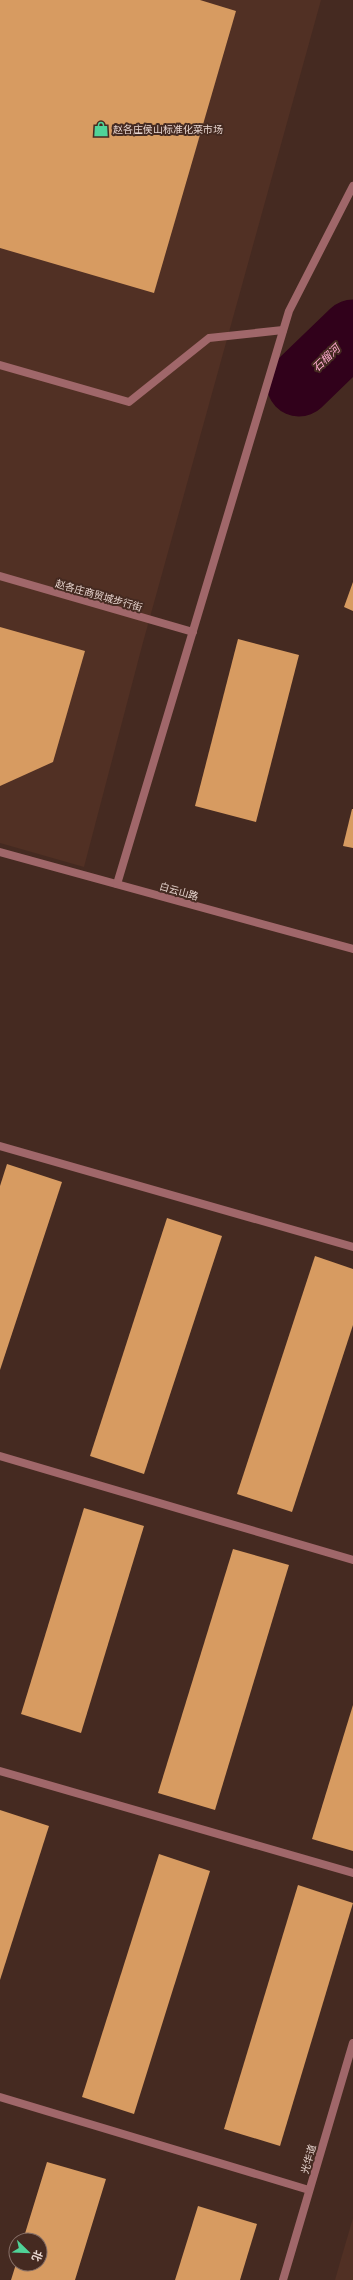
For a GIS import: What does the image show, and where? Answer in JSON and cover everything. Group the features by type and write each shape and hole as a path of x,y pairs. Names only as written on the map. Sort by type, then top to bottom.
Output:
{"street":[{"path":"117,884 289,311 353,186"},
{"path":"0,365 129,402 208,338 283,330"},
{"name":"赵各庄商贸城步行街","path":"0,576 193,632"},
{"name":"白云山路","path":"0,852 353,950"},
{"path":"0,1146 353,1246"},
{"path":"0,1456 353,1560"},
{"path":"0,1771 353,1872"},
{"name":"光华道","path":"283,2280 353,2043"},
{"path":"0,2097 309,2190"}],"shaded area":[{"path":"0,0 321,0 142,646 84,867 0,843"},
{"path":"353,2218 353,2280 335,2280 341,2259"}],"building":[{"name":"赵各庄侯山标准化菜市场","path":"0,0 200,0 236,11 154,293 0,248"},
{"path":"353,582 353,611 344,607"},
{"path":"0,627 85,651 53,762 0,786"},
{"path":"238,639 299,655 256,822 195,806"},
{"path":"353,809 353,848 343,846"},
{"path":"7,1164 62,1182 0,1370 0,1186"},
{"path":"167,1218 222,1236 144,1474 90,1456"},
{"path":"315,1256 353,1269 353,1325 292,1512 237,1494"},
{"path":"84,1508 144,1526 81,1733 21,1714"},
{"path":"233,1549 289,1565 215,1810 158,1793"},
{"path":"353,1705 353,1851 312,1839"},
{"path":"0,1810 49,1826 0,1980"},
{"path":"159,1854 210,1871 134,2114 82,2097"},
{"path":"298,1885 353,1903 280,2146 224,2129"},
{"path":"47,2162 106,2179 75,2280 11,2280 14,2272 48,2272 48,2232 25,2232"},
{"path":"198,2206 257,2224 240,2280 175,2280"}],"waterway":[{"name":"石榴河","path":"299,384 353,332"}],"place":[{"name":"赵各庄侯山标准化菜市场","path":"101,129"}]}
